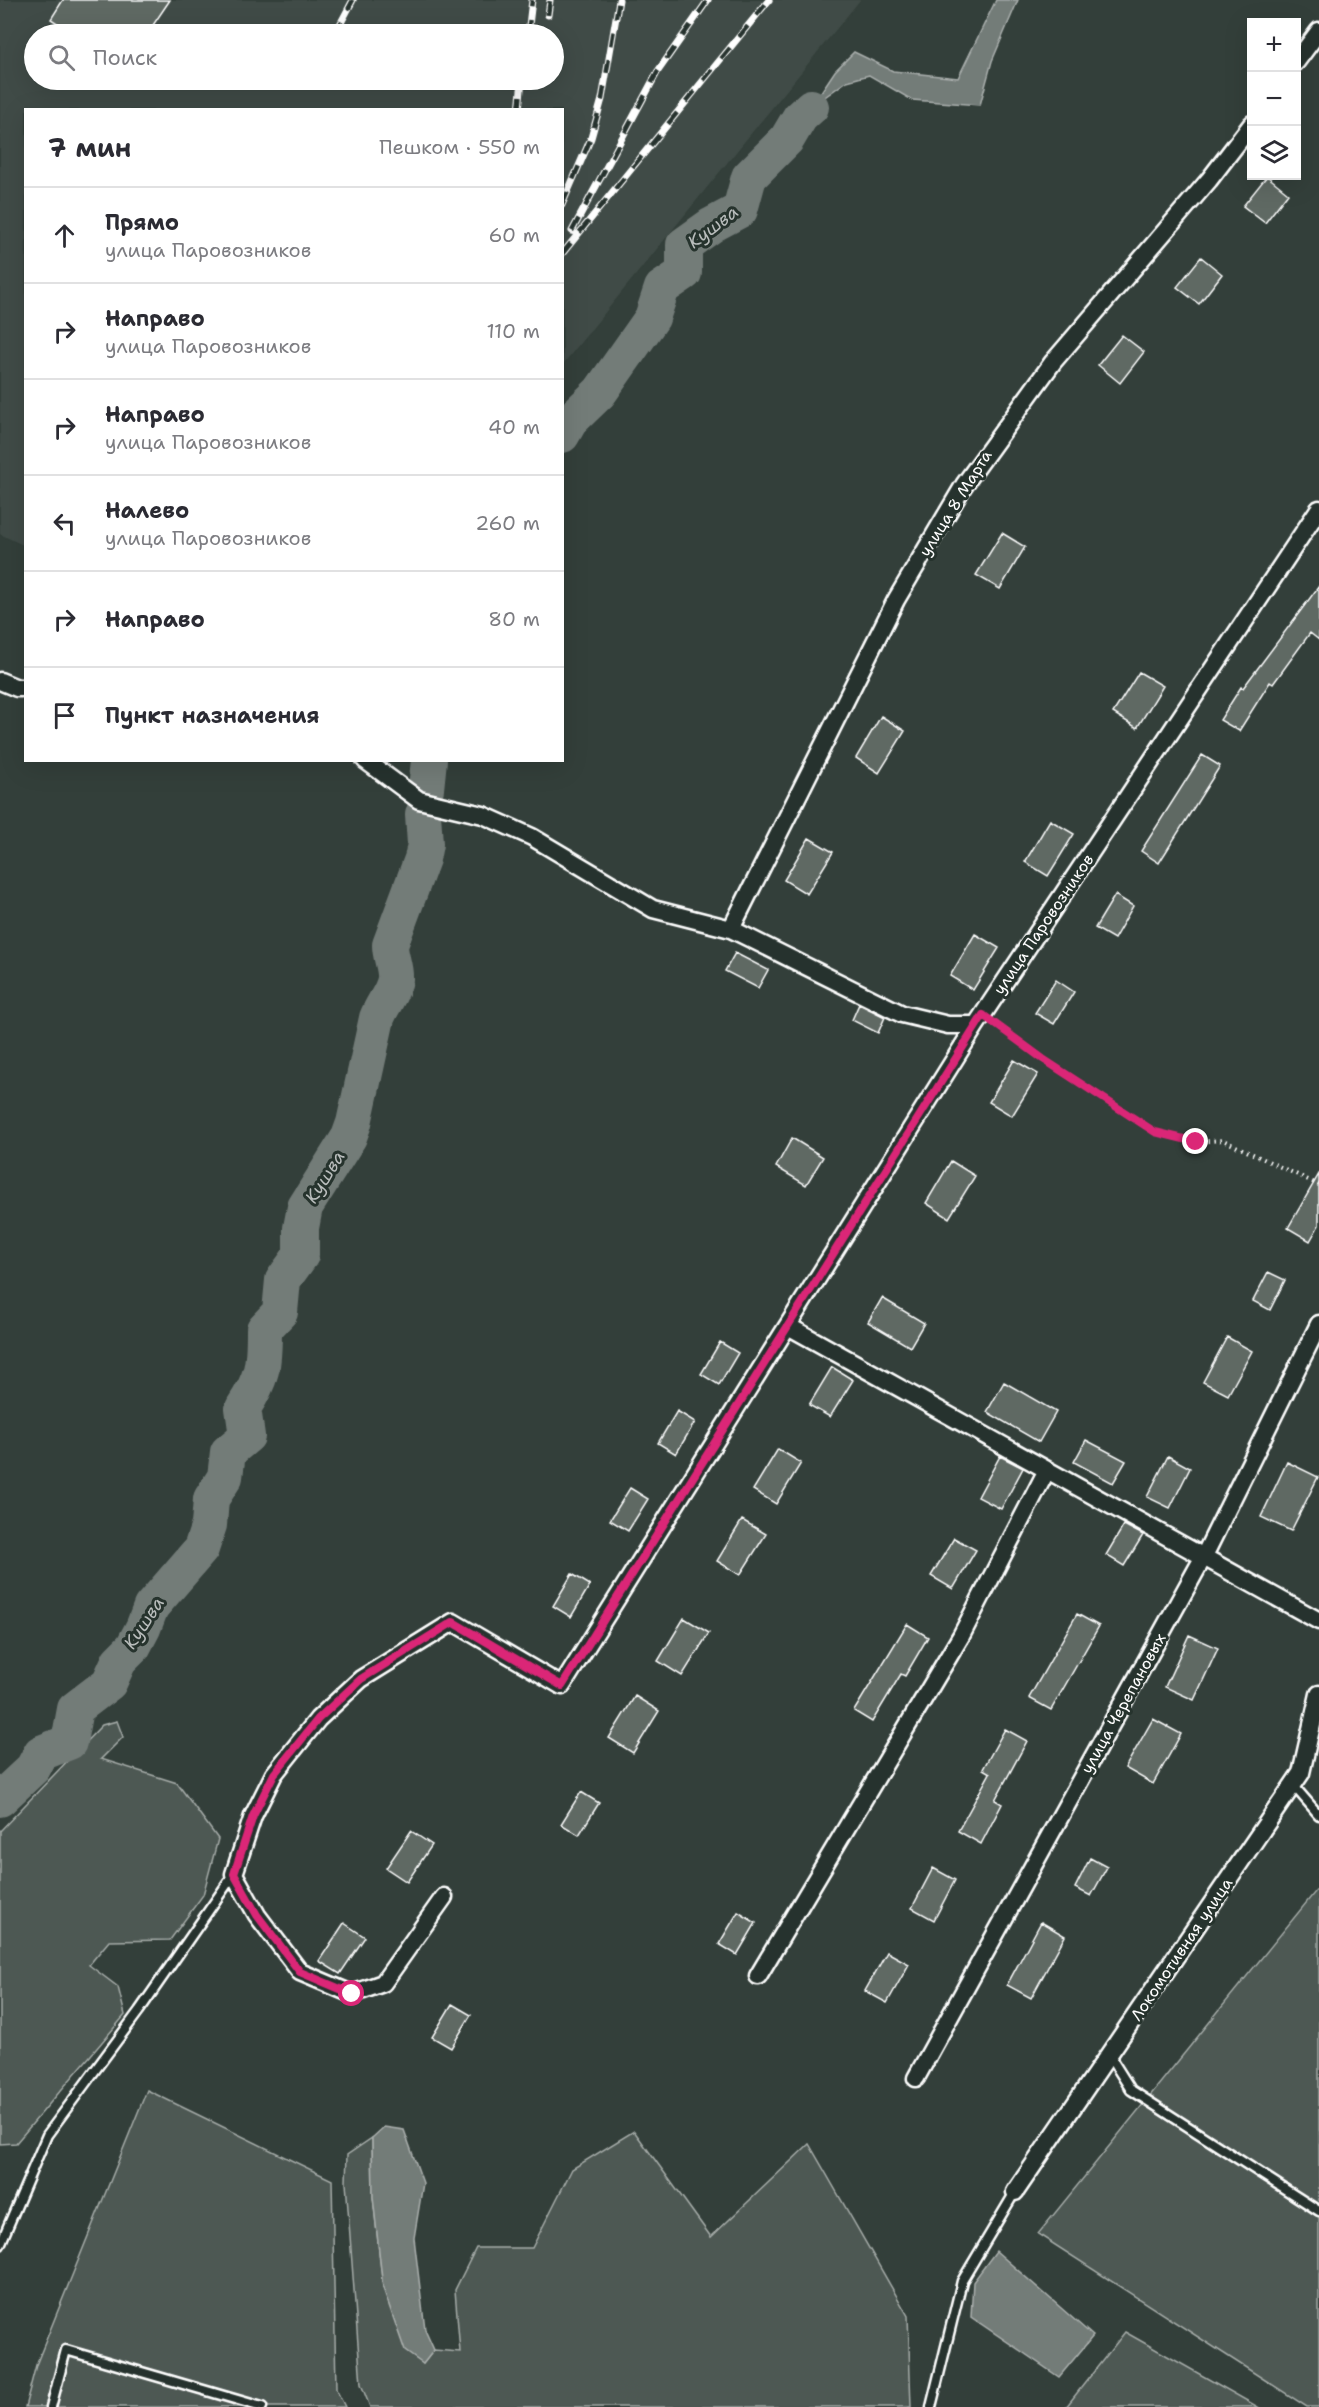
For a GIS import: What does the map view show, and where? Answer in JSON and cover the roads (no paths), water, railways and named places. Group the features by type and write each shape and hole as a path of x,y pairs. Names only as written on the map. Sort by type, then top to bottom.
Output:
{"street":[{"path":"1301,55 1319,31"},
{"name":"улица 8 Марта","path":"731,929 896,600 964,485 1053,362 1209,180 1250,126"},
{"name":"улица Паровозников","path":"234,1874 253,1816 274,1774 318,1719 361,1679 453,1622 562,1686 979,1020 1319,509"},
{"path":"0,681 16,688 24,688"},
{"path":"368,762 419,800 483,815 532,837 653,909 731,929 902,1014 948,1024 979,1020"},
{"name":"улица Черепановых","path":"916,2078 1203,1556 1319,1324"},
{"path":"788,1326 1319,1622"},
{"path":"758,1976 961,1636 1047,1470"},
{"name":"Локомотивная улица","path":"1015,2192 1301,1773 1319,1694"},
{"path":"234,1874 257,1915 300,1972 352,1994 384,1983 444,1897"}],"lane":[{"path":"1293,1785 1319,1815"},
{"path":"0,2245 47,2135 139,2011 234,1874"},
{"path":"1108,2055 1131,2090 1319,2211"},
{"path":"931,2407 962,2282 1015,2192"},
{"path":"51,2407 66,2350 262,2407"}],"waterway":[{"name":"Кушва","path":"564,432 570,421 600,392 652,318 662,288 684,273 684,245 712,225 740,210 749,177 787,139 800,117 811,107"},
{"name":"Кушва","path":"426,789 429,762"},
{"name":"Кушва","path":"0,1799 33,1768 41,1753 69,1742 75,1709 109,1683 119,1661 133,1647 151,1607 201,1549 209,1525 211,1499 225,1477 228,1452 247,1436 243,1408 255,1388 261,1370 264,1329 280,1312 283,1280 301,1255 301,1228 305,1207 349,1137 354,1123 377,1018 395,979 390,945 422,859 425,844 423,814"}],"railway":[{"path":"340,24 353,0"},
{"path":"529,24 532,0"},
{"path":"548,15 550,0"},
{"path":"564,200 591,138 602,99 619,0"},
{"path":"572,231 658,71 708,0"},
{"path":"564,252 769,0"},
{"path":"519,108 521,90"}]}
